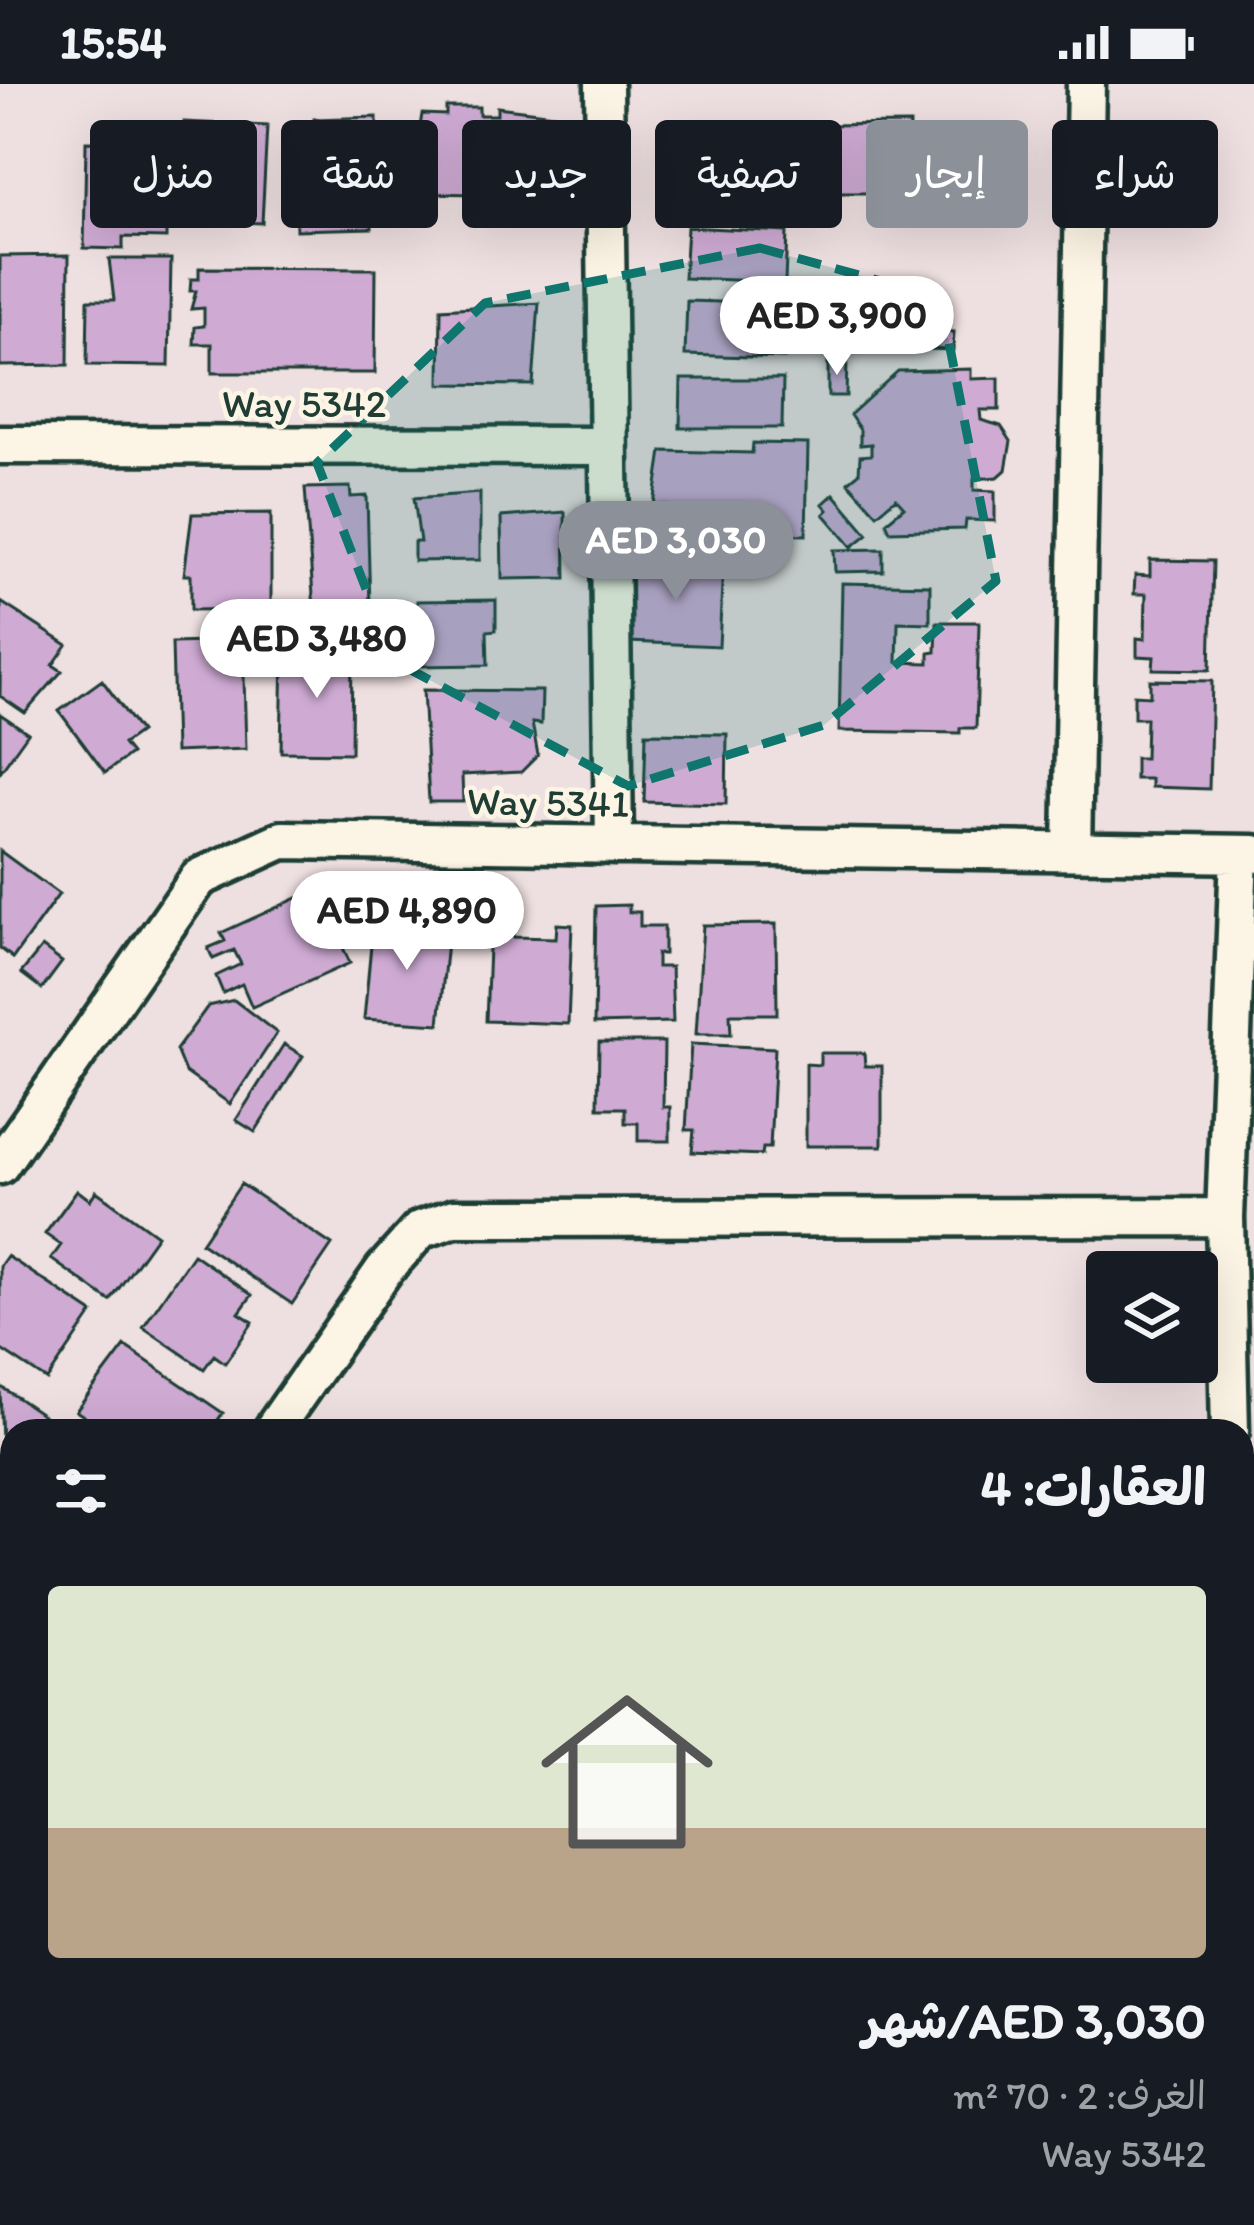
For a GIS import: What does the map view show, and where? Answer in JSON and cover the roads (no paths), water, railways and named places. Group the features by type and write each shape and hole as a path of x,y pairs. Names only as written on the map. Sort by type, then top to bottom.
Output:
{"street":[{"path":"604,84 614,844"},
{"path":"1072,851 1086,84"},
{"name":"Way 5342","path":"0,445 608,446"},
{"name":"Way 5341","path":"0,1165 199,878 282,840 1246,854"},
{"path":"1230,1419 1226,1217 1246,854"},
{"path":"280,1419 384,1270 420,1230 454,1218 1226,1217"}]}
